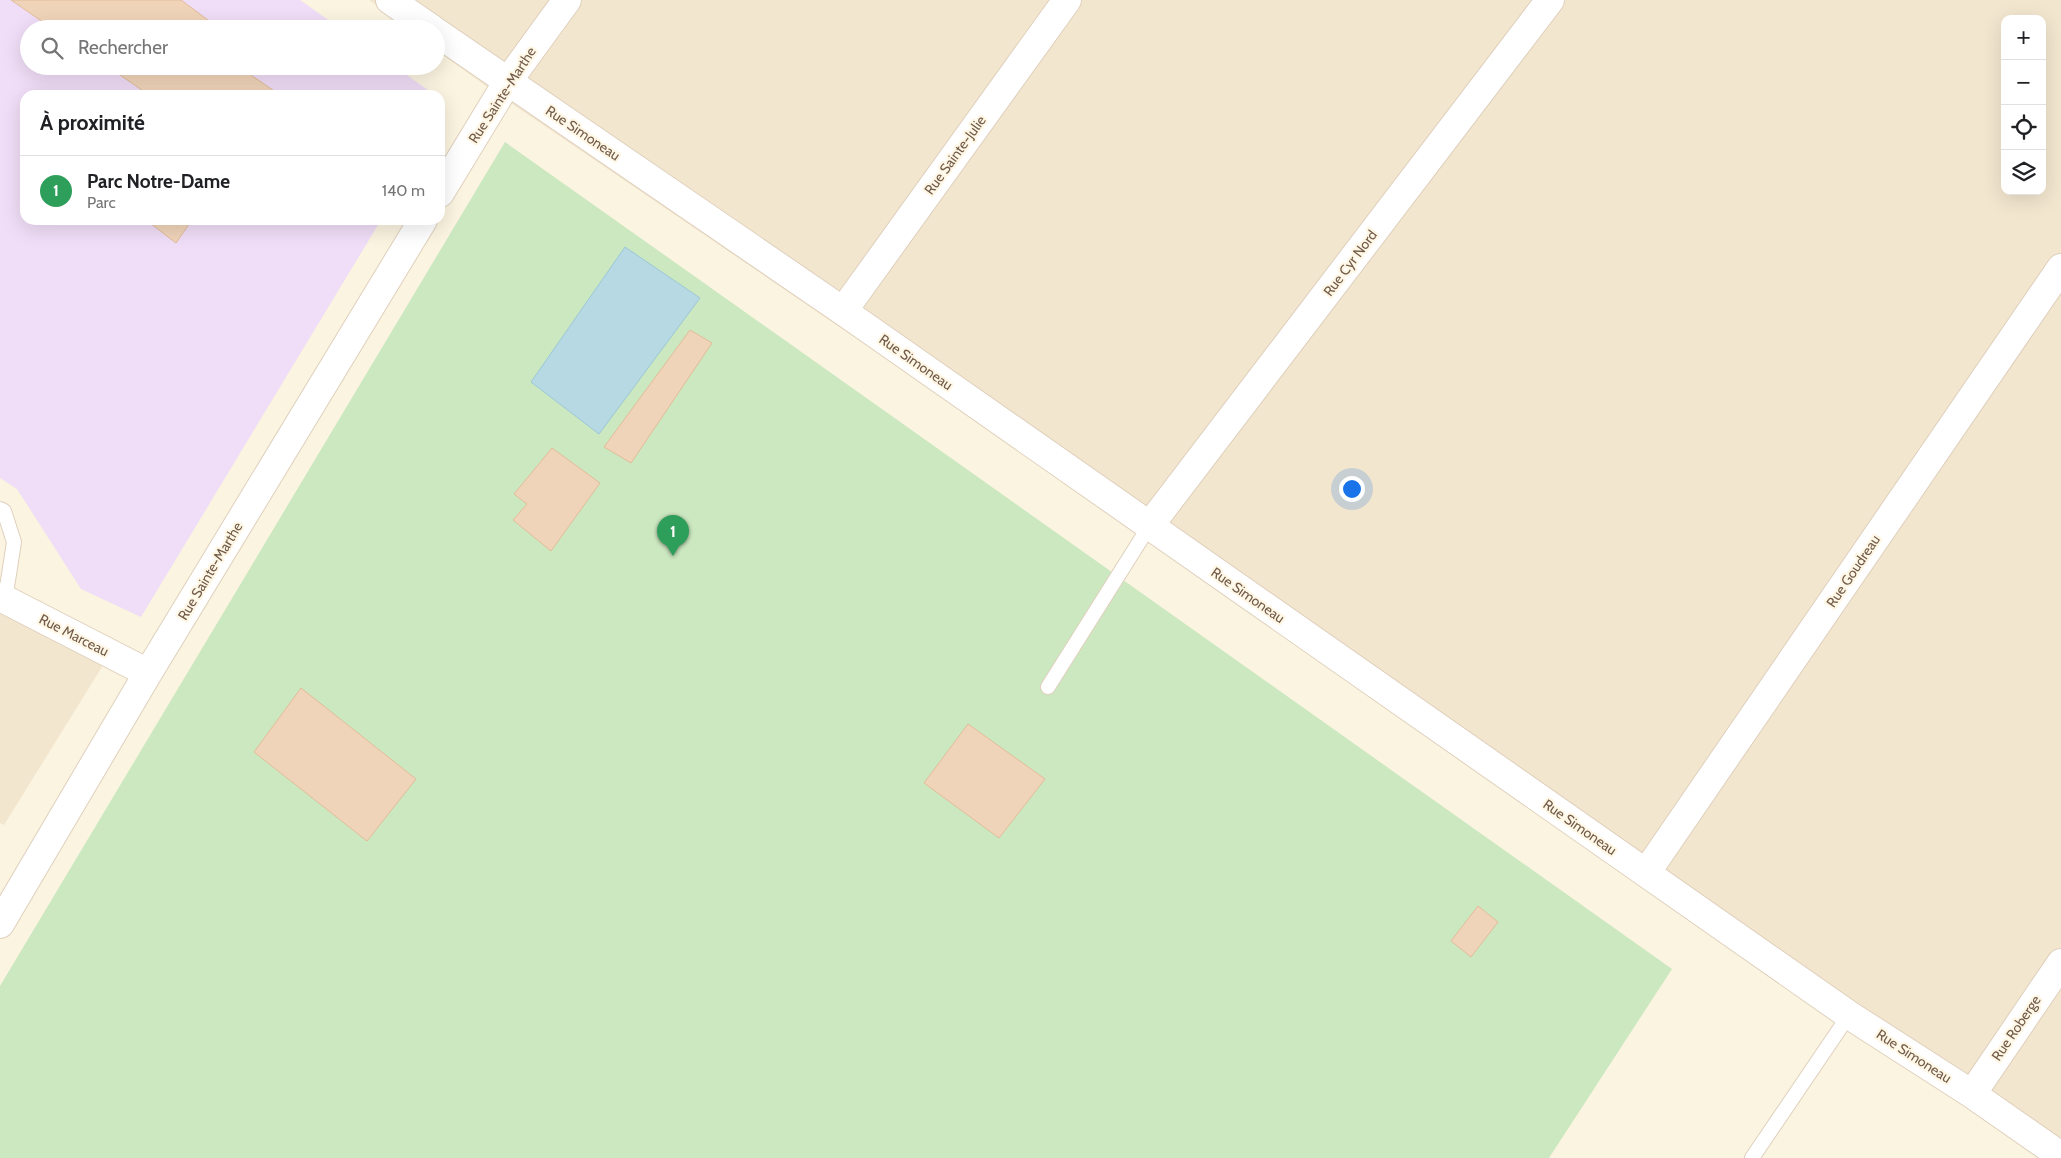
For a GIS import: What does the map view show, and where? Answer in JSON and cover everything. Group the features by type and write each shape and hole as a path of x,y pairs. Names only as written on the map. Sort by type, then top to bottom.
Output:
{"street":[{"path":"390,0 419,20"},
{"name":"Rue Sainte-Marthe","path":"445,185 508,81 567,0"},
{"name":"Rue Sainte-Julie","path":"843,311 1066,0"},
{"name":"Rue Cyr Nord","path":"1150,525 1550,0"},
{"name":"Rue Simoneau","path":"445,38 843,311 1849,1015 1972,1094 2061,1156"},
{"name":"Rue Sainte-Marthe","path":"0,924 148,672 420,225"},
{"name":"Rue Goudreau","path":"1646,873 2061,268"},
{"name":"Rue Marceau","path":"3,598 148,672"},
{"name":"Rue Roberge","path":"1972,1094 2061,963"}],"lane":[{"path":"0,509 4,511 14,542 3,598"},
{"path":"1048,687 1150,525"},
{"path":"1752,1158 1849,1015"}],"shaded area":[{"path":"0,0 300,0 328,20 20,20 20,75 407,75 428,90 20,90 20,225 378,225 141,617 81,589 17,489 0,478"},
{"path":"369,0 2061,0 2061,1156 1849,1015 483,84 445,57 445,20 396,20"},
{"path":"0,597 110,654 4,825 0,823"}],"green space":[{"path":"505,142 1672,969 1549,1158 0,1158 0,986"}],"water":[{"path":"625,247 700,298 599,434 531,382"}],"building":[{"path":"11,0 181,0 208,20 40,20"},
{"path":"120,75 251,75 273,90 142,90"},
{"path":"153,225 189,225 176,243"},
{"path":"690,330 712,343 631,463 604,447"},
{"path":"552,448 600,483 551,551 513,520 527,504 514,494"},
{"path":"301,688 416,779 367,841 254,752"},
{"path":"968,724 1045,779 999,838 924,783"},
{"path":"1478,906 1498,922 1471,957 1451,941"}],"place":[{"name":"Parc Notre-Dame","path":"673,556"}]}
